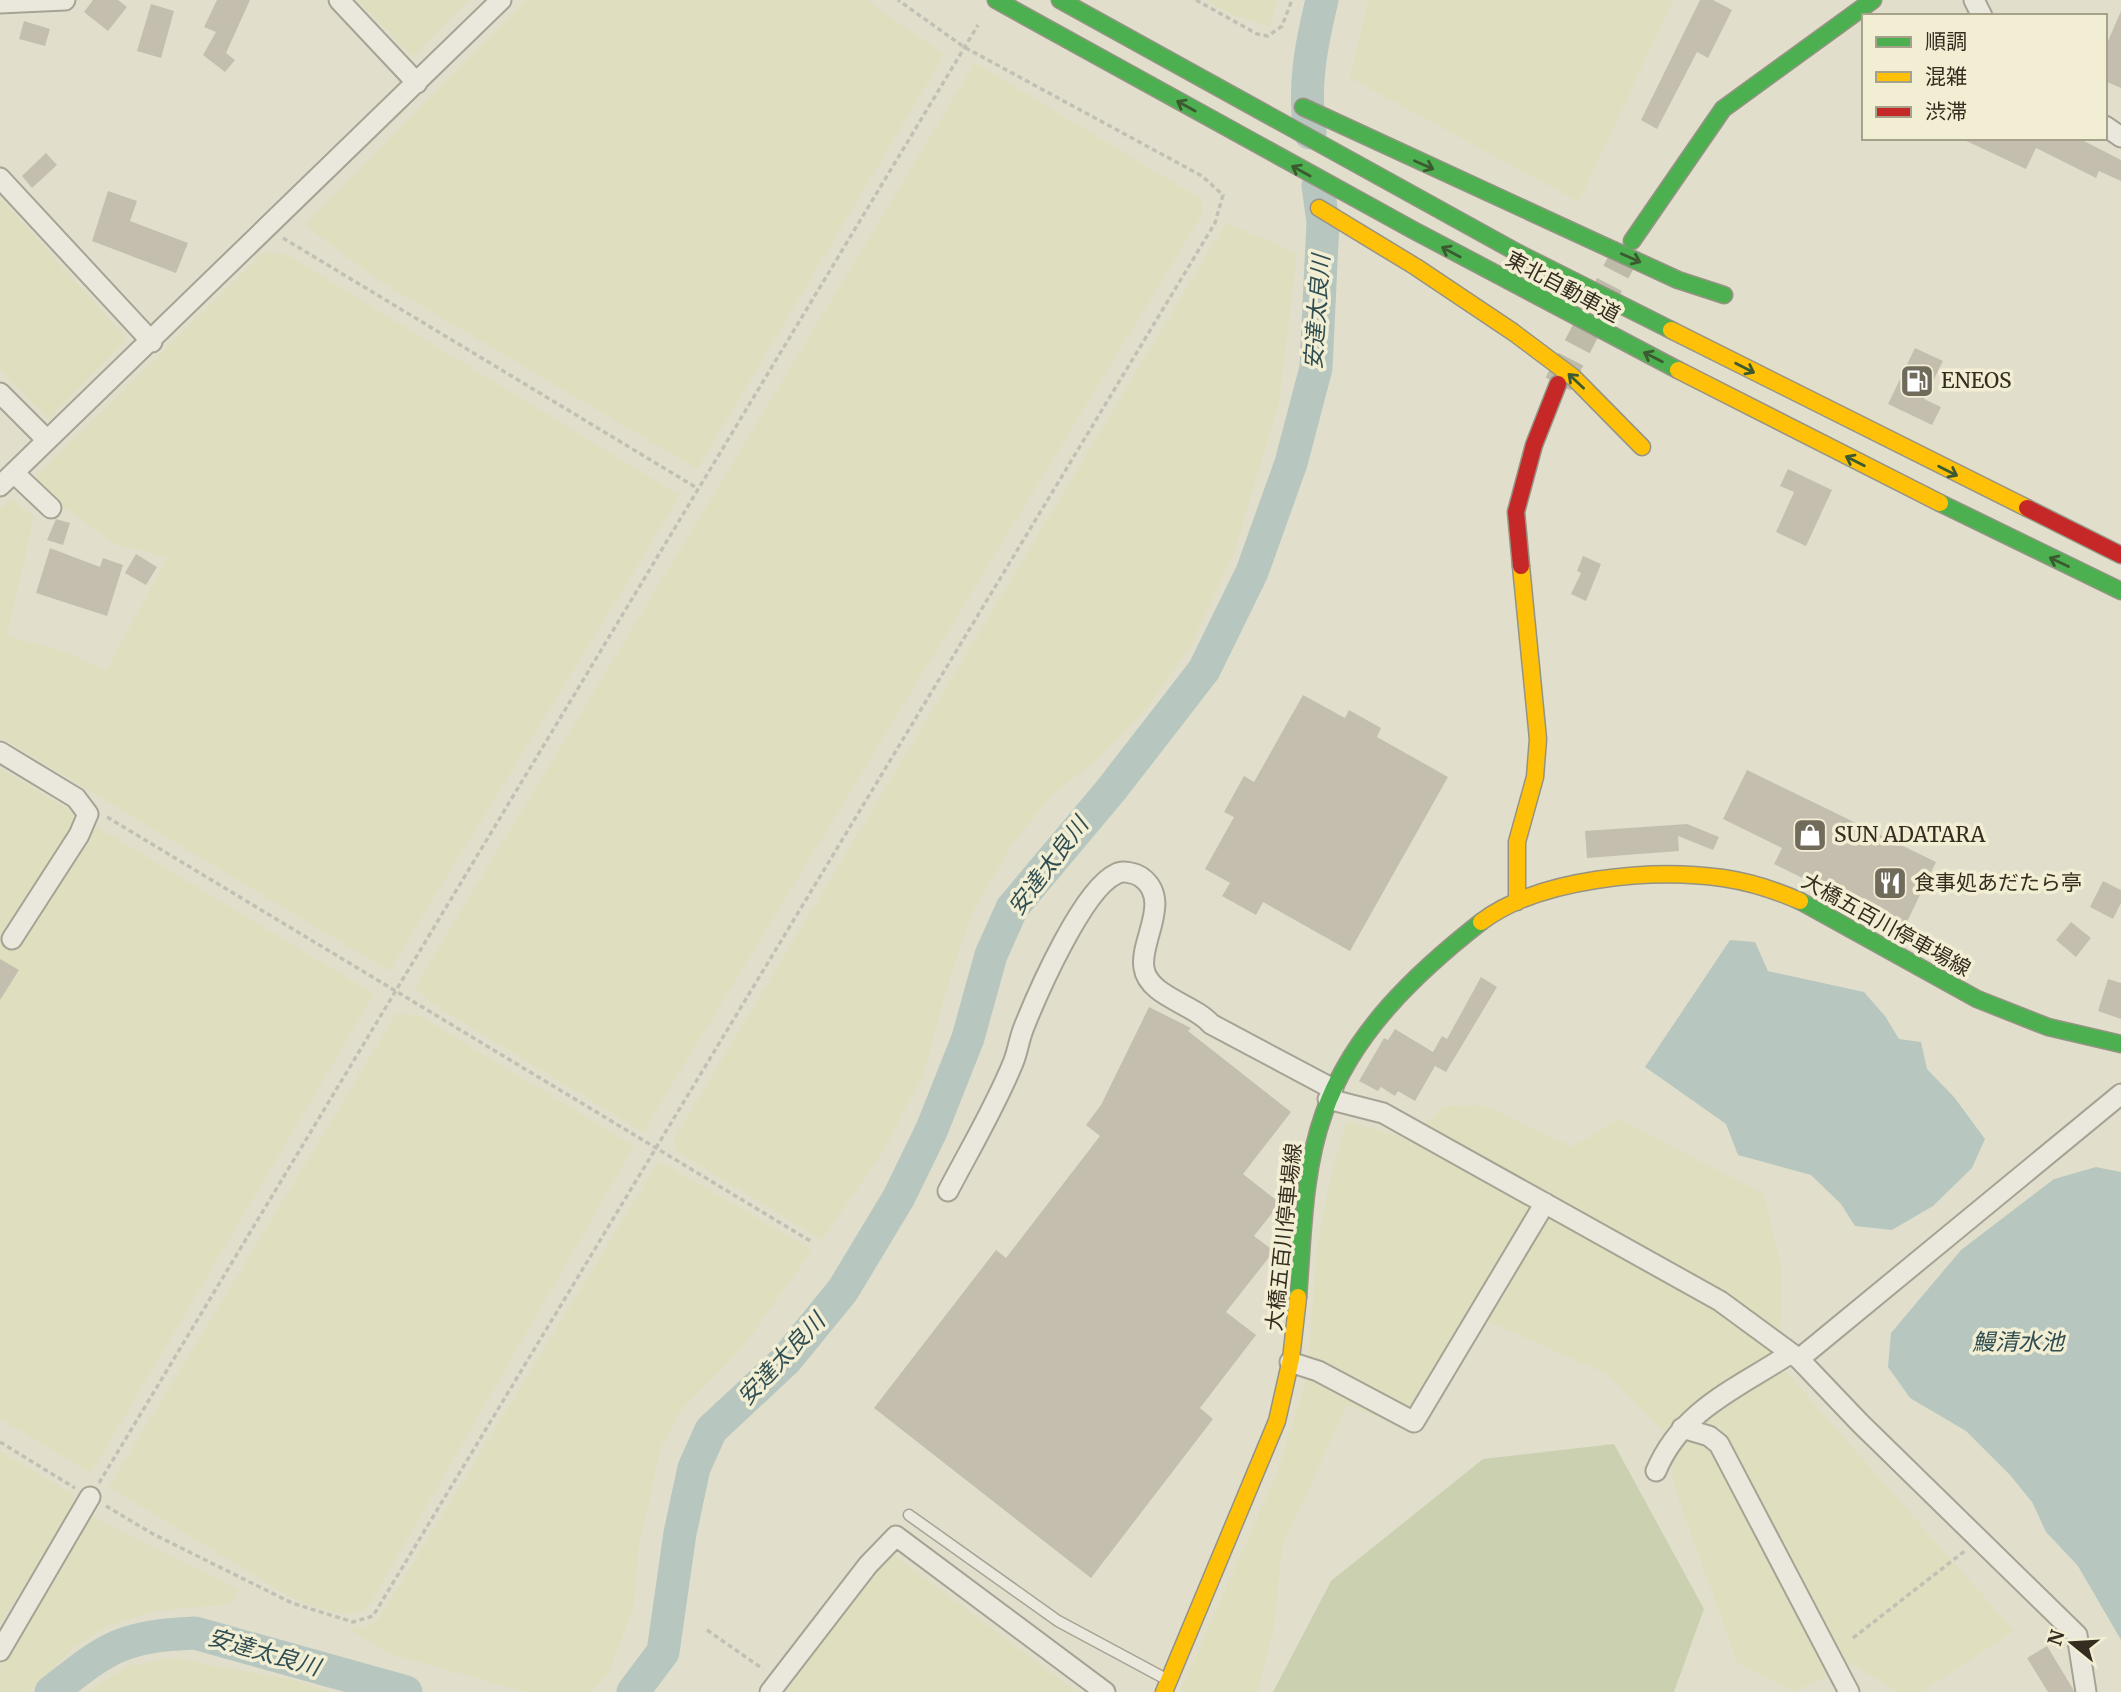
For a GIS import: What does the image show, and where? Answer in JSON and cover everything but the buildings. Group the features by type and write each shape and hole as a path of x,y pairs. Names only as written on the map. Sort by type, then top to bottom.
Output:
{"main road":[{"name":"東北自動車道","path":"1060,0 1518,253 2121,555"},
{"path":"1070,0 1204,60"},
{"path":"1632,241 1723,109 1872,0"},
{"name":"東北自動車道","path":"1000,2 1357,202 1841,454 2121,590"},
{"path":"1000,2 1188,125"},
{"path":"1283,97 1362,136 1678,280 1724,295"},
{"path":"1310,202 1513,332 1573,377 1642,447"},
{"path":"1517,902 1517,842 1535,777 1538,739 1516,513 1534,445 1558,384"},
{"name":"大橋五百川停車場線","path":"1167,1687 1263,1458 1285,1393 1315,1143 1330,1094 1355,1048 1388,1006 1481,922 1517,902 1561,888 1612,880 1688,875 1725,878 1774,889 1811,903 1936,978 2038,1023 2081,1037 2121,1045"}],"street":[{"path":"0,3 65,0"},
{"path":"339,0 416,83"},
{"path":"51,508 7,479 152,342 501,0"},
{"path":"0,178 152,342"},
{"path":"0,393 47,440"},
{"path":"0,752 76,798 88,814 79,835 12,939"},
{"path":"948,1191 1014,1062 1023,1028 1077,918 1097,890 1116,873 1127,872 1142,878 1150,889 1154,905 1154,922 1143,965 1146,977 1155,987 1203,1016 1211,1024 1330,1094 1383,1113 1720,1301 1795,1356 2077,1636 2086,1692"},
{"path":"1656,1471 1671,1441 1700,1409 1795,1356 2121,1094"},
{"path":"1290,1362 1318,1371 1414,1422 1545,1203"},
{"path":"1682,1427 1709,1436 1718,1444 1849,1692"},
{"path":"0,1651 90,1497"},
{"path":"775,1686 868,1565 896,1536 1105,1692"}],"lane":[{"path":"909,1515 1058,1621 1167,1687"}],"path":[{"path":"0,1442 153,1534 292,1603 353,1622 373,1616 1215,223 1222,206 1223,195 1202,176 964,47 898,0"},
{"path":"1196,0 1257,34 1268,36 1282,26 1292,0"},
{"path":"90,1497 978,25"},
{"path":"266,228 697,488"},
{"path":"88,814 102,815 812,1242"},
{"path":"1853,1638 1978,1540"},
{"path":"707,1630 775,1686"}],"green space":[{"path":"357,0 469,0 413,57"},
{"path":"526,0 867,0 944,55 697,469 378,280 305,225"},
{"path":"1205,0 1278,0 1269,26 1236,16"},
{"path":"1368,0 1673,0 1579,202 1350,78"},
{"path":"975,63 1201,199 1203,213 643,1132 431,1003 415,987"},
{"path":"0,198 127,339 48,419 0,370"},
{"path":"1226,223 1297,253 1279,402 1234,553 1190,647 1147,708 1092,764 1053,794 1012,844 974,909 951,974 923,1075 885,1148 822,1240 675,1150 674,1139"},
{"path":"263,253 286,254 680,496 389,971 0,737 0,509 10,499 34,517 7,636 60,650 106,670 168,557 117,545 29,483"},
{"path":"0,768 374,994 91,1473 0,1419"},
{"path":"397,1013 420,1016 634,1146 370,1604 361,1612 348,1614 325,1610 292,1598 109,1487"},
{"path":"1482,1105 1573,1147 1618,1119 1764,1194 1782,1272 1780,1365 2014,1631 1922,1692 1896,1692 1854,1664 1795,1691 1738,1664 1677,1495 1663,1431 1607,1374 1485,1320 1414,1431 1347,1405 1282,1547 1274,1627 1258,1692 1180,1692 1277,1473 1307,1379 1317,1249 1327,1195 1346,1121 1398,1136 1432,1119 1444,1106"},
{"path":"659,1161 812,1250 742,1348 681,1410 661,1447 638,1551 634,1605 609,1673 591,1692 526,1692 391,1654 346,1628 365,1628 378,1620"},
{"path":"1614,1444 1704,1609 1674,1692 1273,1692 1331,1581 1483,1459"},
{"path":"0,1451 74,1495 71,1510 0,1624"},
{"path":"92,1517 239,1590 231,1604 156,1611 107,1626 72,1649 30,1692 0,1692 0,1669"},
{"path":"890,1552 1077,1692 778,1692"},
{"path":"172,1658 298,1681 330,1692 88,1692 127,1666"}],"water":[{"path":"1730,940 1755,942 1768,971 1864,992 1885,1016 1899,1039 1921,1042 1927,1069 1954,1097 1985,1139 1972,1168 1933,1206 1892,1230 1855,1226 1841,1204 1811,1175 1738,1155 1726,1124 1645,1067"},
{"name":"鰻清水池","path":"2096,1167 2121,1172 2121,1640 2078,1566 2046,1532 2032,1502 2010,1475 1966,1431 1910,1398 1888,1367 1891,1333 1961,1250 2054,1179"}],"waterway":[{"name":"安達太良川","path":"1310,133 1307,99 1309,66 1322,0"},
{"name":"安達太良川","path":"633,1692 663,1652 680,1533 694,1468 711,1430 786,1360 843,1290 899,1197 932,1129 968,1038 991,955 1012,908 1111,790 1204,670 1252,572 1291,463 1316,368 1323,222 1318,186"},
{"name":"安達太良川","path":"51,1692 116,1647 149,1637 195,1633 406,1692"}],"tunnel":[{"path":"1558,384 1632,241"}],"traffic: fast":[{"path":"996,0 1413,230 1678,370"},
{"path":"1060,0 1518,253 1671,330"},
{"path":"1632,241 1723,109 1873,0"},
{"path":"1303,107 1678,280 1724,295"},
{"path":"1940,503 2121,591"},
{"path":"1800,901 1977,999 2048,1027 2121,1044"},
{"path":"1298,1297 1305,1204 1312,1158 1324,1113 1336,1084 1351,1057 1389,1007 1433,962 1481,922"}],"traffic: slow":[{"path":"1319,208 1416,267 1513,332 1573,377 1642,447"},
{"path":"1671,330 2027,508"},
{"path":"1678,370 1940,503"},
{"path":"1517,902 1517,842 1535,777 1538,739 1521,566"},
{"path":"1481,922 1505,907 1533,895 1564,886 1631,876 1663,874 1723,878 1762,887 1800,901"},
{"path":"1164,1692 1277,1421 1291,1359 1298,1297"}],"traffic: jam":[{"path":"1521,566 1516,512 1534,445 1558,384"},
{"path":"2027,508 2121,555"}],"place":[{"name":"ENEOS","path":"1917,381"},
{"name":"SUN ADATARA","path":"1810,835"},
{"name":"食事処あだたら亭","path":"1890,883"}]}
